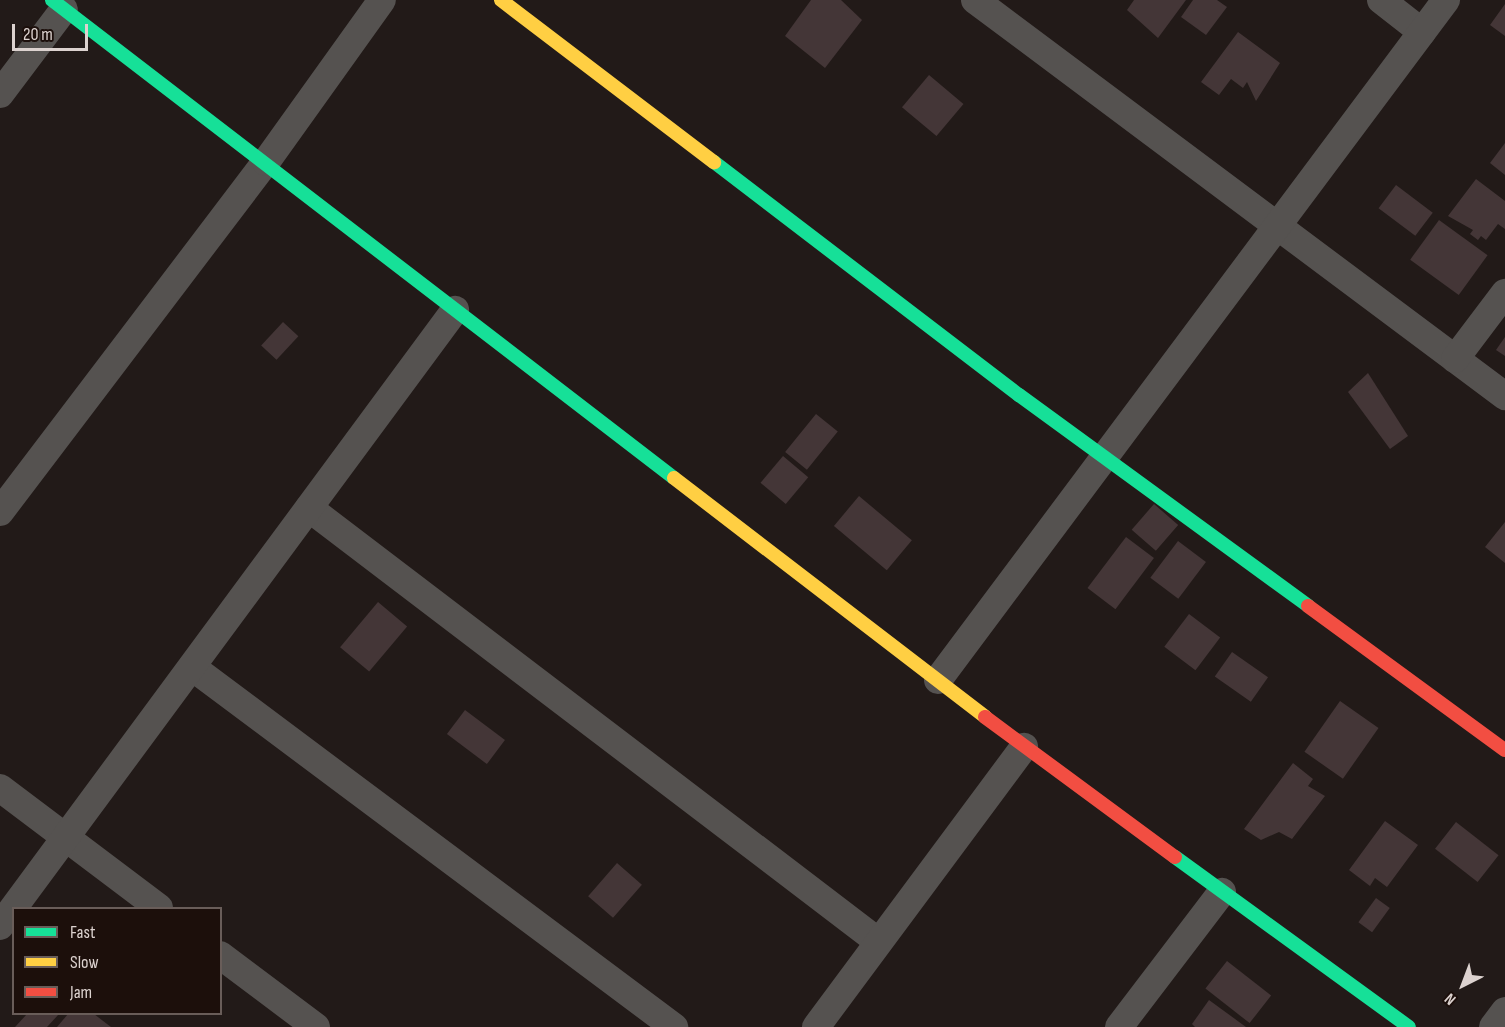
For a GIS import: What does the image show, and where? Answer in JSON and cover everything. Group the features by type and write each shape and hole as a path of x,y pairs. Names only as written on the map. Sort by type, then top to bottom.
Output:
{"street":[{"path":"0,512 266,162 382,0"},
{"path":"501,0 1104,457 1505,750"},
{"path":"975,0 1505,396"},
{"path":"1381,0 1422,32"},
{"path":"938,680 1446,0"},
{"path":"0,94 58,5 266,162 1024,747 1409,1027"},
{"path":"1455,359 1505,293"},
{"path":"14,907 455,310"},
{"path":"309,508 879,942"},
{"path":"192,667 674,1027"},
{"path":"816,1027 1024,747"},
{"path":"0,788 156,907"},
{"path":"1119,1027 1222,892"},
{"path":"0,926 12,910"},
{"path":"222,956 316,1027"},
{"path":"1493,1027 1505,1011"}],"building":[{"path":"811,0 841,0 862,20 825,68 785,36"},
{"path":"1134,0 1186,0 1158,38 1127,10"},
{"path":"1193,0 1217,0 1227,7 1206,35 1181,17"},
{"path":"1505,4 1505,36 1490,25"},
{"path":"1238,32 1280,63 1256,101 1247,82 1243,88 1231,79 1219,95 1201,82"},
{"path":"929,75 963,104 936,136 902,107"},
{"path":"1505,143 1505,175 1490,163"},
{"path":"1476,179 1505,201 1505,229 1498,224 1486,240 1481,236 1478,240 1470,234 1473,230 1448,216"},
{"path":"1396,185 1433,213 1415,236 1379,208"},
{"path":"1439,220 1488,255 1459,295 1410,260"},
{"path":"283,322 298,336 277,360 261,345"},
{"path":"1505,337 1505,356 1496,350"},
{"path":"1368,373 1408,436 1390,449 1348,392"},
{"path":"816,414 838,432 807,470 785,452"},
{"path":"783,456 808,477 786,504 761,483"},
{"path":"859,496 912,540 887,570 834,526"},
{"path":"1154,504 1178,525 1156,551 1132,530"},
{"path":"1505,522 1505,563 1485,547"},
{"path":"1126,537 1154,558 1115,609 1087,588"},
{"path":"1178,541 1206,562 1178,599 1150,578"},
{"path":"378,602 407,626 369,672 340,647"},
{"path":"1189,614 1220,637 1195,670 1164,647"},
{"path":"1232,652 1268,677 1251,702 1215,677"},
{"path":"1340,701 1379,728 1343,779 1304,752"},
{"path":"465,710 505,740 487,764 447,734"},
{"path":"1293,763 1313,779 1308,786 1325,796 1292,839 1279,832 1261,840 1244,829"},
{"path":"1385,821 1418,845 1387,887 1375,878 1370,886 1349,870"},
{"path":"1456,822 1499,855 1478,882 1435,849"},
{"path":"617,863 642,885 613,918 588,896"},
{"path":"1376,898 1390,908 1372,932 1358,922"},
{"path":"1227,961 1271,995 1250,1023 1205,989"},
{"path":"1209,1000 1246,1027 1195,1027 1192,1024"},
{"path":"26,1015 58,1015 47,1027 15,1027"},
{"path":"67,1015 95,1015 111,1027 57,1027"}],"traffic: fast":[{"path":"52,0 674,478"},
{"path":"714,162 1019,395 1308,606"},
{"path":"1175,857 1409,1027"}],"traffic: slow":[{"path":"501,0 714,162"},
{"path":"674,478 985,717"}],"traffic: jam":[{"path":"1308,606 1505,750"},
{"path":"985,717 1175,857"}]}
